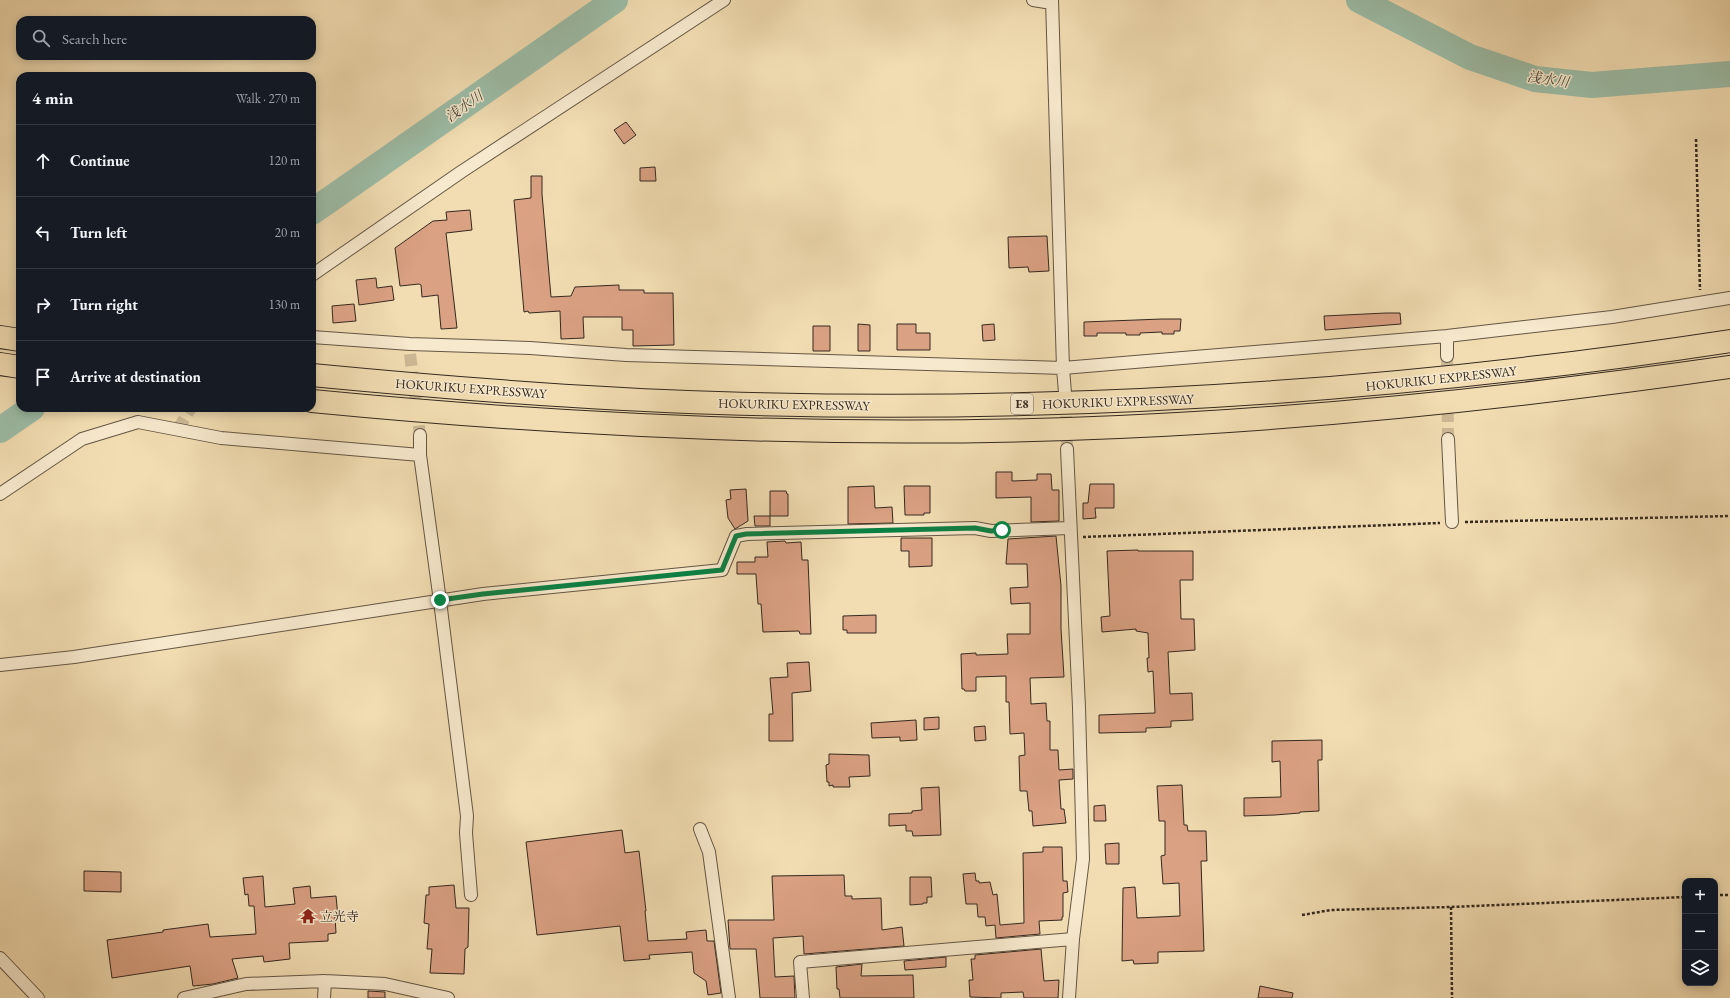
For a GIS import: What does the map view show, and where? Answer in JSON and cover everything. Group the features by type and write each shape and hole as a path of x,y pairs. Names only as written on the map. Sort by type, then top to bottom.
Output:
{"highway":[{"path":"0,337 16,339"},
{"name":"HOKURIKU EXPRESSWAY","path":"316,375 505,392 716,403 817,406 1018,404 1215,397 1408,381 1517,370 1730,341"},
{"path":"0,364 16,366"},
{"name":"HOKURIKU EXPRESSWAY","path":"316,401 495,416 716,428 831,431 1018,430 1216,422 1415,406 1534,394 1730,367"}],"street":[{"path":"316,272 461,172 724,0"},
{"path":"1033,0 1052,2 1063,368 1066,393"},
{"path":"316,337 410,349 530,348 626,355 1063,368 1447,336 1612,317 1730,298"},
{"path":"1447,336 1447,356"},
{"path":"0,494 82,439 138,422 221,438 420,454"},
{"path":"420,435 420,454 467,816 466,833 471,895"},
{"path":"1448,439 1452,522"},
{"path":"1067,449 1079,707 1083,859 1073,939 1069,998"},
{"path":"0,665 74,657 483,594 722,570 736,536 746,534 975,528 991,531 1071,533"},
{"path":"700,829 709,852 729,998"},
{"path":"803,998 800,962 1073,939"},
{"path":"0,958 38,998"},
{"path":"324,998 325,981"},
{"path":"184,998 246,984 325,981 385,984 448,998"}],"path":[{"path":"1696,139 1700,302"},
{"path":"1071,533 1730,516"},
{"path":"1718,895 1730,894"},
{"path":"1302,915 1331,910 1451,907 1682,897"},
{"path":"1451,907 1452,998"}],"building":[{"path":"626,122 636,135 624,144 614,130"},
{"path":"655,167 656,181 640,181 640,168"},
{"path":"531,176 542,176 542,194 551,297 571,296 575,287 619,285 619,290 644,290 644,293 673,293 674,345 633,346 633,330 622,330 622,317 583,317 584,338 561,339 560,311 524,312 514,200 531,198"},
{"path":"470,210 472,230 446,233 457,328 441,329 438,295 422,297 421,285 419,284 400,286 395,248 433,221 447,220 446,212"},
{"path":"1047,236 1049,271 1029,272 1028,267 1009,268 1008,237"},
{"path":"376,278 377,288 392,286 394,300 359,305 356,280"},
{"path":"354,304 356,321 333,323 332,306"},
{"path":"1400,313 1401,324 1325,330 1324,316"},
{"path":"1181,319 1180,331 1174,331 1174,334 1162,334 1162,332 1140,333 1140,335 1126,335 1126,333 1097,333 1097,336 1084,336 1084,322"},
{"path":"858,324 870,325 870,351 858,351"},
{"path":"897,324 916,324 916,333 930,333 930,350 897,350"},
{"path":"994,324 995,340 983,341 982,325"},
{"path":"813,326 830,326 830,351 813,351"},
{"path":"996,472 1012,472 1012,481 1037,480 1037,474 1051,474 1052,490 1059,490 1059,521 1031,522 1031,497 996,498"},
{"path":"1090,484 1114,484 1114,508 1095,508 1096,518 1083,519 1083,503 1088,503"},
{"path":"874,486 875,508 892,507 893,523 848,524 848,487"},
{"path":"904,486 930,486 930,513 924,513 924,515 905,515"},
{"path":"746,489 748,521 735,529 728,518 726,500 731,499 730,490"},
{"path":"770,491 786,491 788,494 788,516 770,516"},
{"path":"754,516 770,516 770,526 755,526"},
{"path":"1056,536 1061,586 1061,629 1064,677 1030,678 1031,704 1046,703 1047,721 1050,721 1050,750 1058,750 1059,770 1073,769 1073,779 1059,780 1061,809 1064,809 1066,823 1033,826 1032,811 1029,811 1027,791 1020,791 1019,756 1025,755 1024,733 1010,734 1009,702 1006,702 1006,676 976,677 976,691 965,691 962,689 961,654 1008,654 1007,634 1030,634 1030,603 1011,604 1010,588 1028,587 1027,564 1006,564 1008,539"},
{"path":"901,538 932,538 932,566 909,567 909,551 901,551"},
{"path":"785,541 786,543 801,542 802,560 808,560 811,634 800,634 799,631 763,632 761,604 758,604 756,574 737,574 737,562 755,562 755,557 768,557 767,542"},
{"path":"1107,551 1193,551 1193,580 1180,580 1181,619 1194,619 1195,650 1168,652 1170,694 1192,693 1193,720 1171,721 1171,727 1146,728 1146,732 1099,733 1099,715 1155,713 1153,671 1148,672 1148,633 1136,631 1136,629 1102,632 1101,617 1110,616"},
{"path":"876,615 876,633 847,633 847,630 843,630 843,616"},
{"path":"809,662 811,691 792,693 793,741 769,741 769,714 773,714 770,678 788,677 787,663"},
{"path":"939,717 939,729 924,730 924,718"},
{"path":"916,720 917,740 900,741 900,737 872,738 871,723"},
{"path":"985,726 986,740 975,741 974,727"},
{"path":"1322,740 1322,760 1318,760 1319,811 1244,816 1244,798 1281,797 1280,761 1272,762 1272,741"},
{"path":"829,754 869,755 870,776 849,777 850,787 829,786 829,782 827,782 826,765 829,764"},
{"path":"1182,785 1184,825 1187,825 1188,831 1206,831 1207,861 1201,861 1204,951 1158,952 1158,963 1134,964 1133,960 1122,961 1123,888 1135,887 1137,918 1180,916 1179,883 1163,884 1161,856 1165,855 1165,821 1159,821 1157,786"},
{"path":"939,787 941,835 913,836 912,831 906,831 906,825 889,826 889,814 912,813 912,811 922,810 921,788"},
{"path":"1105,805 1106,821 1094,821 1094,806"},
{"path":"622,830 625,853 639,851 648,941 687,939 686,932 706,930 707,941 714,941 721,993 708,995 706,981 694,973 692,952 649,955 650,959 624,961 620,926 537,935 526,842"},
{"path":"1119,843 1119,864 1106,864 1105,844"},
{"path":"1043,847 1062,847 1063,881 1067,881 1068,892 1063,893 1062,920 1039,921 1040,934 996,938 995,925 986,926 985,917 978,917 977,904 966,904 963,874 975,873 976,881 979,881 979,883 990,882 993,895 997,894 1000,925 1024,923 1023,853 1043,852"},
{"path":"84,871 121,872 121,892 84,891"},
{"path":"844,875 845,896 852,896 852,899 881,898 882,930 902,927 904,946 804,954 803,936 773,938 775,977 794,976 795,998 760,998 756,949 730,949 728,920 774,920 772,876"},
{"path":"263,876 265,907 295,904 293,888 310,886 311,898 336,896 338,917 335,917 336,933 328,934 328,941 289,943 290,959 264,962 263,956 232,959 238,978 213,984 193,986 190,966 112,978 107,940 208,924 210,937 256,934 254,906 249,906 248,894 245,895 243,878"},
{"path":"910,877 931,877 932,897 927,897 927,903 910,905"},
{"path":"454,885 456,908 469,908 468,947 465,949 464,974 430,973 432,949 427,949 429,924 424,923 426,895 429,895 429,887"},
{"path":"1041,949 1044,981 1059,980 1058,998 1024,998 1023,992 1001,993 1001,998 970,997 969,980 973,980 971,959 975,959 975,955"},
{"path":"946,957 946,967 905,970 904,961"},
{"path":"862,964 861,976 913,975 914,998 840,998 839,989 837,989 836,967"},
{"path":"1260,986 1293,993 1292,998 1258,998"},
{"path":"368,991 385,992 385,998 368,998"}],"waterway":[{"name":"浅水川","path":"316,209 615,0"},
{"name":"浅水川","path":"1359,0 1470,57 1535,79 1592,85 1730,74"},
{"name":"浅水川","path":"0,430 26,412"}],"tunnel":[{"path":"410,354 420,435"},
{"path":"1447,356 1448,439"},
{"path":"1066,398 1067,449"},
{"path":"178,429 189,412"}],"place":[{"name":"立光寺","path":"308,916"}],"route":[{"path":"440,600 483,594 722,570 736,536 746,534 975,528 991,531 1002,530"}]}
